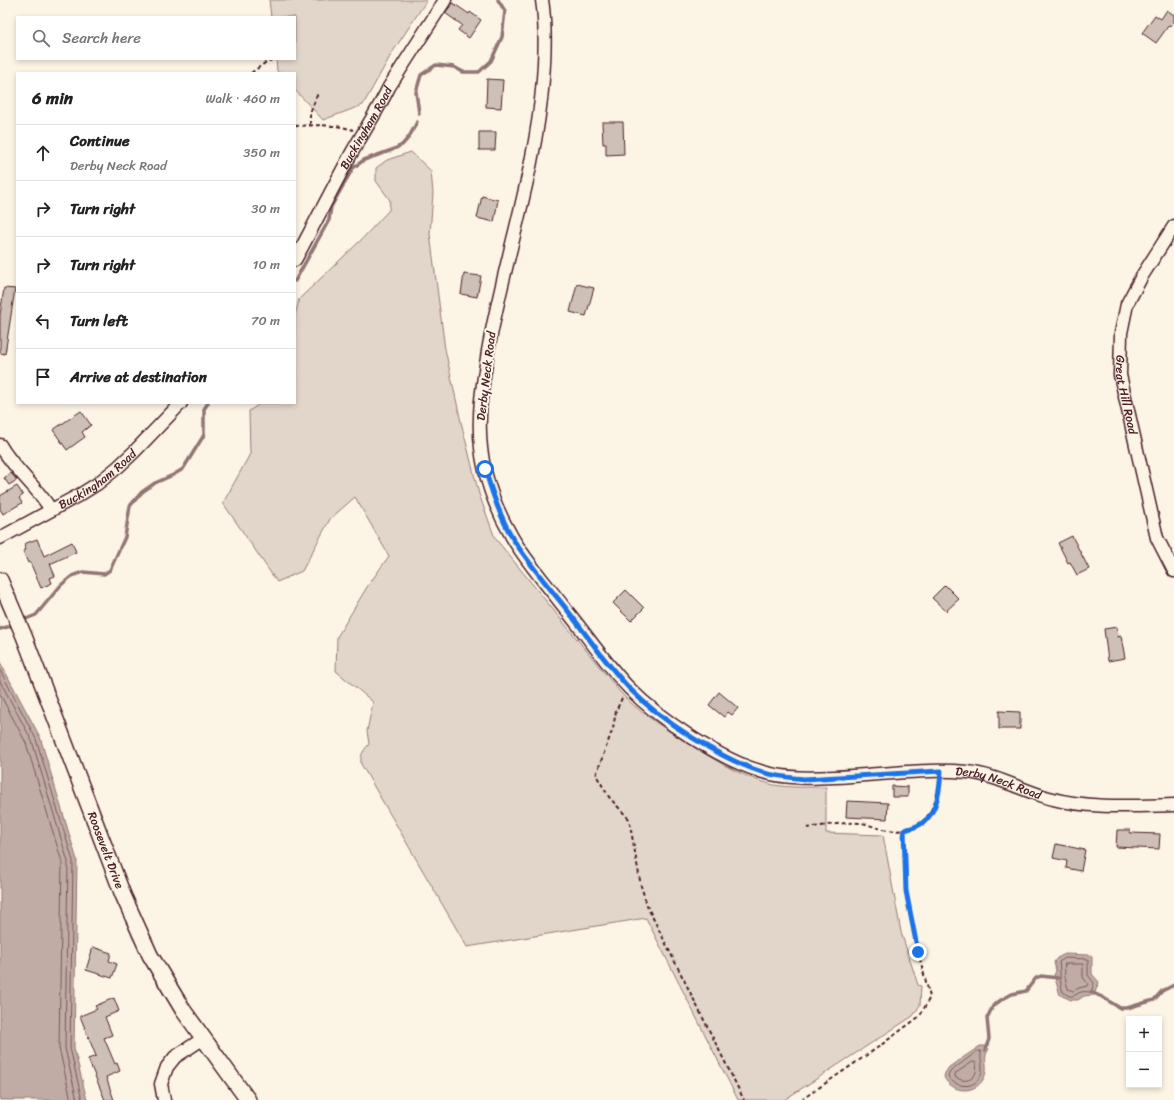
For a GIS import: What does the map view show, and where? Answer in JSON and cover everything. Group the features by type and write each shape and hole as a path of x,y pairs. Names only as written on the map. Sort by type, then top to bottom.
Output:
{"main road":[{"name":"Roosevelt Drive","path":"0,580 24,636 123,895 150,955 184,1010 248,1100"}],"street":[{"name":"Buckingham Road","path":"296,258 326,199 382,102 389,87 445,0"},
{"name":"Derby Neck Road","path":"542,0 544,49 542,96 539,120 531,164 494,321 487,361 480,416 482,455 498,510 513,538 601,654 630,690 667,720 713,750 743,765 764,773 782,777 804,779 941,771 966,772 984,775 1050,798 1078,804 1174,805"},
{"name":"Great Hill Road","path":"1174,226 1142,276 1127,304 1121,333 1120,375 1157,538 1174,571"},
{"name":"Buckingham Road","path":"0,538 81,494 118,467 180,404"},
{"path":"0,445 12,463 44,498 51,510"},
{"path":"164,1100 161,1084 167,1067 175,1057 204,1038"}],"path":[{"path":"253,72 272,60"},
{"path":"310,125 310,113 318,93"},
{"path":"296,126 310,125 347,128 363,133"},
{"path":"630,690 623,698 616,711 613,728 596,775 609,797 628,819 640,886 648,908 744,1100"},
{"path":"807,828 860,823 898,831 918,826 927,819 933,808 938,793 941,771"},
{"path":"801,1100 878,1048 920,1016 930,997 918,952 906,891 904,830"}],"shaded area":[{"path":"269,0 427,0 392,53 363,105 323,120 296,91 296,72 277,71 276,60 296,60 296,16 271,16"},
{"path":"411,152 431,171 433,193 430,234 445,349 479,494 495,538 620,692 641,712 703,753 749,777 780,786 826,787 826,833 883,835 901,932 918,985 921,986 920,1005 913,1016 784,1100 738,1100 646,918 467,947 361,764 362,753 369,744 367,731 373,702 336,671 337,637 367,587 389,556 355,497 330,519 302,571 277,582 223,503 250,454 249,411 260,404 296,404 296,312 299,299 361,240 389,210 390,200 376,181 376,168 387,160"}],"water":[{"path":"0,662 40,737 77,860 74,1048 87,1100 0,1100"},
{"path":"1065,954 1089,955 1092,957 1092,974 1099,982 1094,995 1084,996 1078,1000 1071,1000 1060,995 1054,975 1056,971 1054,962 1057,958"},
{"path":"980,1046 986,1046 989,1049 986,1055 985,1076 979,1085 970,1089 960,1090 950,1085 944,1077 949,1067"}],"building":[{"path":"453,3 481,20 469,38 458,30 462,25 445,13"},
{"path":"1167,10 1174,15 1174,21 1171,26 1169,25 1156,43 1142,33 1155,15 1161,19"},
{"path":"487,79 503,80 501,108 486,107"},
{"path":"602,122 623,122 624,154 606,155 606,144 603,144"},
{"path":"479,132 496,132 495,150 479,150"},
{"path":"482,196 498,200 494,222 477,218"},
{"path":"464,274 481,276 477,297 461,294"},
{"path":"577,284 594,288 586,316 570,312"},
{"path":"4,288 15,289 5,354 0,353 0,315"},
{"path":"81,411 91,425 82,432 85,437 67,450 53,430"},
{"path":"11,473 17,480 9,485 4,478"},
{"path":"17,486 23,495 19,498 22,503 3,514 0,509 0,496"},
{"path":"1072,536 1089,569 1077,575 1070,562 1068,563 1058,543"},
{"path":"37,539 44,556 72,542 76,552 50,564 55,576 50,578 52,583 41,588 30,562 28,563 23,551 26,550 24,544"},
{"path":"945,585 959,599 946,611 932,598"},
{"path":"626,590 644,608 631,621 613,603"},
{"path":"1117,627 1118,637 1121,636 1125,658 1108,661 1104,629"},
{"path":"719,692 738,708 732,715 728,712 724,717 709,705"},
{"path":"999,711 1020,712 1020,729 999,729"},
{"path":"892,786 908,787 908,797 892,797"},
{"path":"847,801 888,803 887,819 846,817"},
{"path":"1117,830 1130,830 1130,833 1160,834 1159,849 1116,847"},
{"path":"1056,844 1085,850 1081,871 1066,868 1067,861 1053,858"},
{"path":"93,947 111,953 109,961 117,964 112,978 86,970"},
{"path":"114,998 119,1011 105,1017 112,1035 104,1038 115,1064 117,1063 120,1071 106,1077 114,1100 105,1100 88,1059 96,1056 80,1016 97,1009 95,1006"}],"waterway":[{"path":"419,113 416,92 421,75 436,65 454,67 463,72 479,72 491,61 502,37 505,11 498,0"},
{"path":"296,279 329,220 331,207 353,168 364,160 402,145 409,137 417,122"},
{"path":"26,619 36,615 61,585 72,576 83,572 104,574 110,570 125,537 130,506 142,492 155,483 183,469 204,435 204,409 207,404"},
{"path":"0,629 11,626"},
{"path":"985,1050 989,1039 987,1018 993,1006 1012,994 1026,991 1036,978 1041,976 1058,978"},
{"path":"1091,992 1120,1008 1127,1008 1154,1000 1162,991 1174,985"}],"route":[{"path":"485,469 498,510 513,538 526,557 630,690 667,720 720,754 764,773 782,777 804,779 941,771 938,793 933,808 927,819 918,826 904,830 906,891 918,952"}]}
